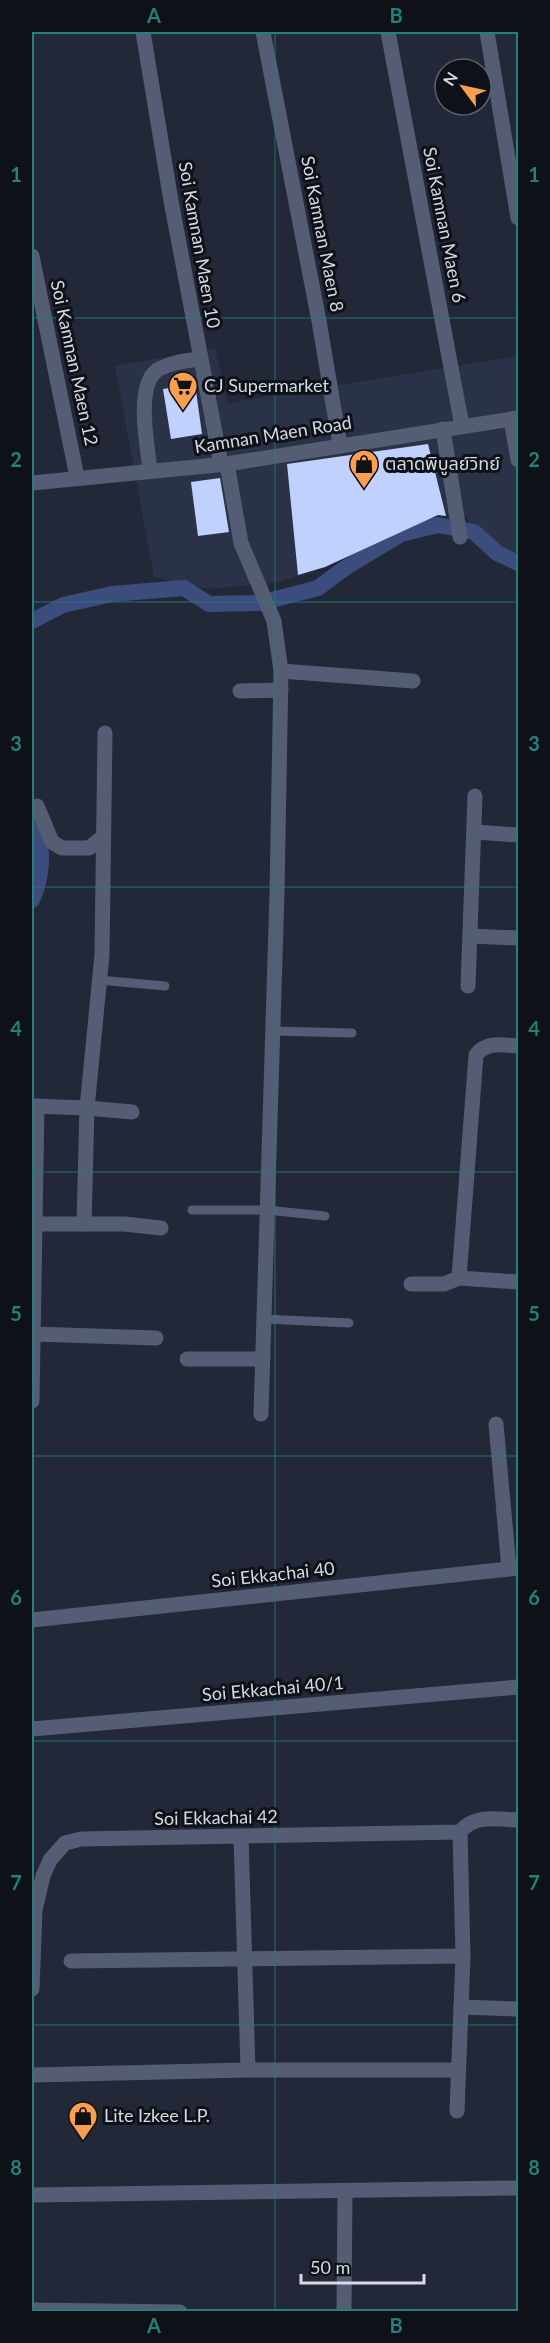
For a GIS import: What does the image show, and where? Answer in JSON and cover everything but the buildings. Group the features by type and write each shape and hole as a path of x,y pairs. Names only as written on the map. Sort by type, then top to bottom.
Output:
{"street":[{"name":"Soi Kamnan Maen 10","path":"143,32 200,359 241,543 274,621 281,671 261,1414"},
{"name":"Soi Kamnan Maen 8","path":"263,32 319,321 340,445"},
{"name":"Soi Kamnan Maen 6","path":"388,32 462,426"},
{"path":"486,32 519,218"},
{"name":"Soi Kamnan Maen 12","path":"32,256 77,477"},
{"path":"150,471 144,401 148,383 157,370 175,363 200,359"},
{"path":"515,418 519,460"},
{"name":"Kamnan Maen Road","path":"32,483 224,464 515,418"},
{"path":"443,429 460,537"},
{"path":"281,671 413,681"},
{"path":"240,691 281,690"},
{"path":"84,1224 87,1108 102,955 105,733"},
{"path":"468,986 475,796"},
{"path":"38,806 52,842 62,849 88,848 103,837"},
{"path":"475,832 519,835"},
{"path":"470,936 519,939"},
{"path":"459,1278 476,1055 481,1048 490,1045 519,1046"},
{"path":"32,1401 34,1106 132,1112"},
{"path":"34,1224 124,1224 161,1228"},
{"path":"411,1284 444,1284 459,1278 519,1282"},
{"path":"32,1342 156,1338"},
{"path":"187,1359 263,1359"},
{"path":"496,1424 514,1569"},
{"name":"Soi Ekkachai 40","path":"32,1620 514,1569"},
{"name":"Soi Ekkachai 40/1","path":"32,1730 519,1687"},
{"name":"Soi Ekkachai 42","path":"32,1989 35,1910 43,1876 50,1860 64,1843 81,1839 241,1838 460,1832 465,1826 481,1819 519,1820"},
{"path":"457,2111 463,1956 460,1832"},
{"path":"241,1838 248,2070"},
{"path":"71,1962 463,1956"},
{"path":"461,2007 519,2009"},
{"path":"32,2075 248,2070 458,2070"},
{"path":"32,2195 519,2188"},
{"path":"344,2312 345,2191"},
{"path":"32,2310 180,2312"}],"lane":[{"path":"99,980 165,986"},
{"path":"273,1031 352,1033"},
{"path":"192,1210 267,1210 325,1216"},
{"path":"264,1319 349,1323"}],"shaded area":[{"path":"215,348 228,403 518,356 518,552 480,548 467,517 438,515 325,567 279,582 209,589 154,577 115,366"}],"waterway":[{"path":"32,621 63,605 112,594 184,588 209,604 260,603 318,588 345,568 401,534 438,525 474,532 497,553 518,563"},
{"path":"32,807 40,843 41,866 32,900"}],"place":[{"name":"CJ Supermarket","path":"183,412"},
{"name":"ตลาดพิบูลย์วิทย์","path":"364,490"},
{"name":"Lite Izkee L.P.","path":"83,2142"}]}
